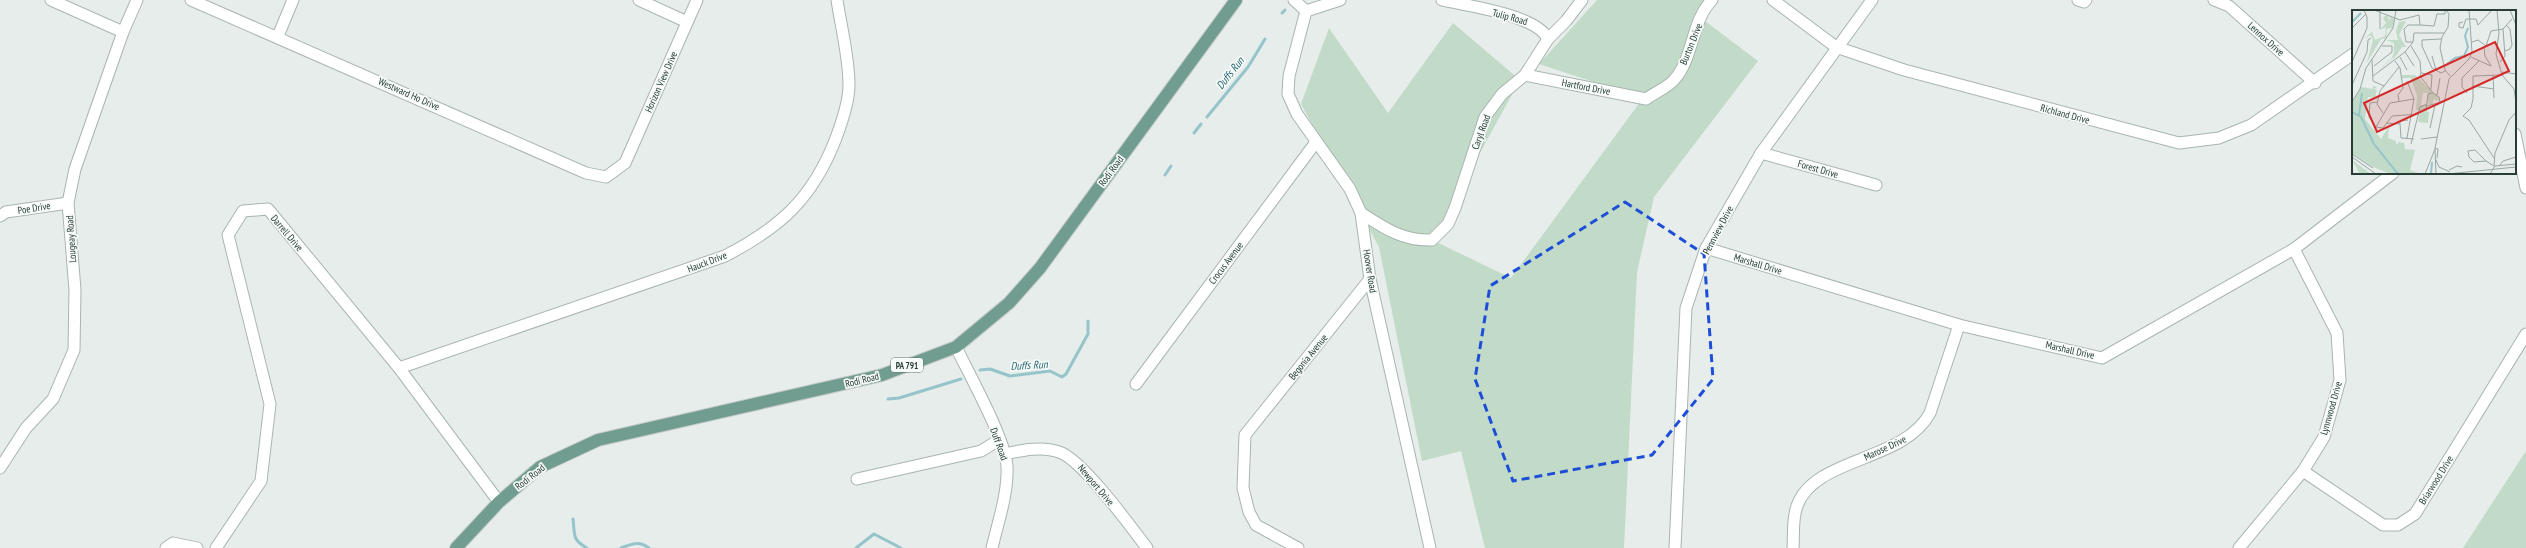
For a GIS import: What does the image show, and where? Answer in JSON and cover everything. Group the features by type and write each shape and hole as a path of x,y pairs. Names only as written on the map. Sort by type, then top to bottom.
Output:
{"main road":[{"name":"Rodi Road","path":"456,548 499,502 540,467 598,440 882,375 956,347 1009,303 1040,268 1236,0"}],"street":[{"path":"51,0 123,32"},
{"name":"Lougeay Road","path":"0,468 26,428 53,399 74,350 75,290 68,203 75,169 123,32 137,0"},
{"name":"Westward Ho Drive","path":"191,0 278,36 586,173 606,177 625,163"},
{"path":"278,36 293,0"},
{"path":"639,0 687,22"},
{"name":"Horizon View Drive","path":"625,163 697,0"},
{"name":"Hauck Drive","path":"399,368 725,256 766,233 786,217 816,182 832,148 845,110 849,85 837,0"},
{"path":"1294,0 1306,11 1340,0"},
{"name":"Tulip Road","path":"1442,0 1529,21 1545,32 1548,39"},
{"name":"Caryl Road","path":"1361,213 1394,234 1419,240 1432,240 1448,224 1455,208 1485,117 1502,94 1525,75 1548,39 1566,21 1582,0"},
{"name":"Burton Drive","path":"1646,99 1674,81 1683,65 1701,18 1712,0"},
{"name":"Richland Drive","path":"1774,0 1836,47 1904,70 2179,143 2219,138 2251,125 2315,83 2352,55"},
{"name":"Pennview Drive","path":"1675,548 1686,308 1706,248 1761,153 1836,47 1872,0"},
{"path":"2078,0 2084,2 2086,0"},
{"name":"Lennox Drive","path":"2214,0 2230,3 2315,83"},
{"name":"Hoover Road","path":"1306,11 1289,76 1288,94 1296,114 1350,189 1361,213 1370,279 1430,548"},
{"name":"Hartford Drive","path":"1525,75 1646,99"},
{"path":"2516,139 2526,188"},
{"name":"Crocus Avenue","path":"1136,384 1316,142"},
{"name":"Forest Drive","path":"1761,153 1876,185"},
{"name":"Marshall Drive","path":"1706,248 1960,325 2102,358 2294,249 2392,174"},
{"name":"Poe Drive","path":"0,216 6,212 68,203"},
{"name":"Darrell Drive","path":"216,548 262,481 270,404 228,235 243,211 268,210 399,368 499,502"},
{"name":"Lynnwood Drive","path":"2239,548 2303,471 2324,437 2340,380 2337,334 2294,249"},
{"name":"Begonia Avenue","path":"1298,548 1256,525 1249,512 1244,488 1246,435 1370,279"},
{"name":"Marose Drive","path":"1793,548 1797,506 1812,482 1902,440 1924,425 1930,413 1960,325"},
{"name":"Briarwood Drive","path":"2303,471 2382,525 2398,525 2415,514 2526,334"},
{"name":"Duff Road","path":"956,347 1000,440 1005,454 1006,489 992,548"},
{"path":"857,479 981,451 1000,440"},
{"name":"Newport Drive","path":"1005,454 1042,449 1058,451 1068,456 1085,470 1143,546"},
{"path":"166,548 173,543 197,548"}],"highlighted area":[{"path":"1625,202 1704,254 1713,379 1652,455 1513,481 1475,379 1490,286"}],"green space":[{"path":"1597,0 1712,0 1701,18 1758,61 1654,197 1637,272 1624,548 1485,548 1461,451 1422,461 1379,247 1301,104 1329,28 1388,113 1453,23 1520,80 1432,240 1511,278 1643,98 1539,64"},
{"path":"2526,451 2526,548 2463,548"}],"waterway":[{"name":"Duffs Run","path":"1282,13 1285,10"},
{"name":"Duffs Run","path":"1207,117 1248,67 1265,39"},
{"name":"Duffs Run","path":"1194,133 1201,124"},
{"name":"Duffs Run","path":"1165,175 1171,166"},
{"name":"Duffs Run","path":"980,370 990,369 1010,376 1050,371 1062,377 1066,374 1088,334 1088,321"},
{"name":"Duffs Run","path":"888,399 899,398 961,379"},
{"name":"Duffs Run","path":"573,519 575,536 577,540 587,548"},
{"path":"856,548 874,534 901,548"},
{"path":"621,548 639,543 649,548"}]}
